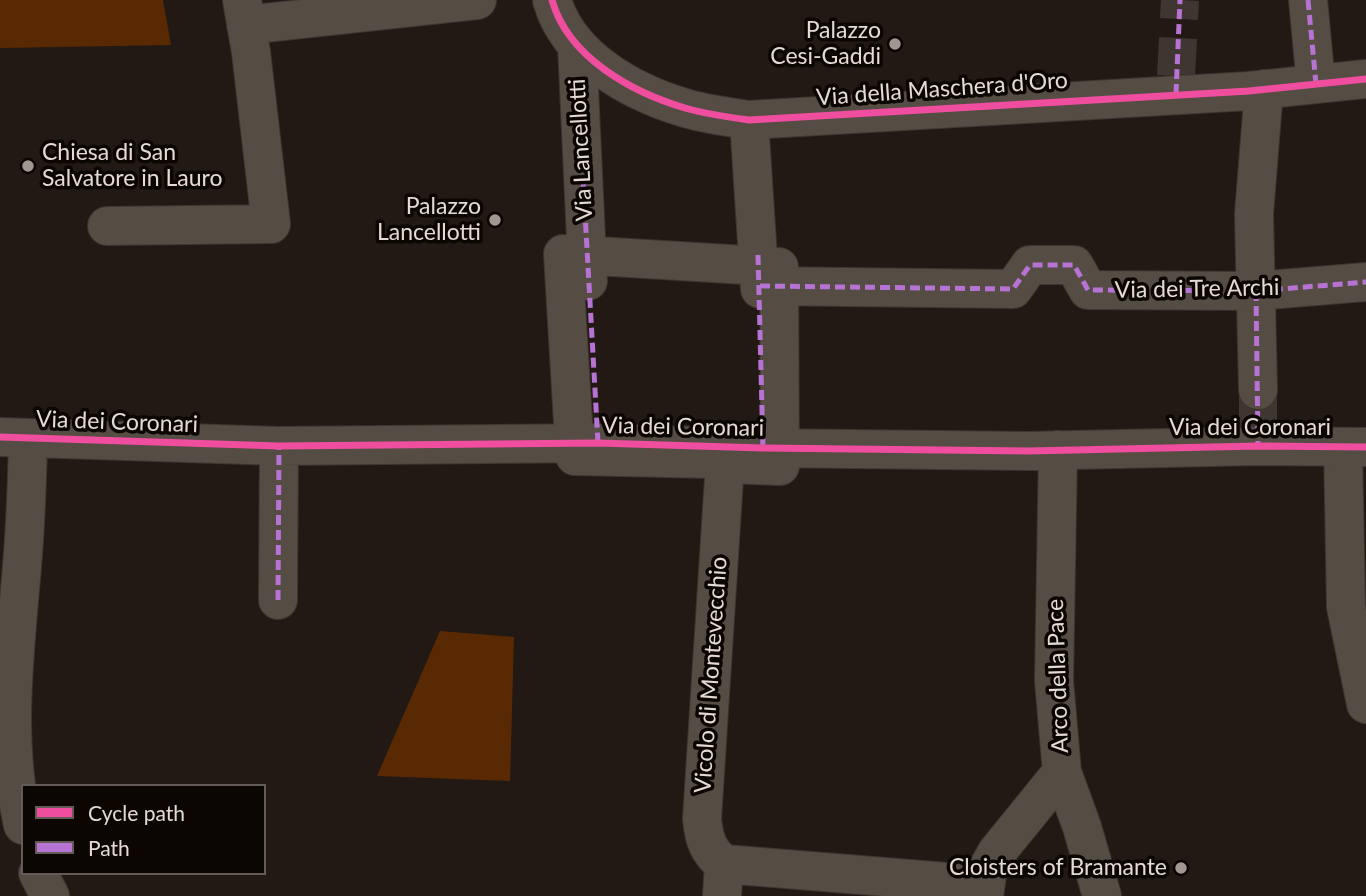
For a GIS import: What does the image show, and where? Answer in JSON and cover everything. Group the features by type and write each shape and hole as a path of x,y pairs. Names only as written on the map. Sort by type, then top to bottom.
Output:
{"street":[{"path":"107,226 271,224 246,26 477,0"},
{"path":"1308,0 1316,84"},
{"name":"Via della Maschera d'Oro","path":"562,20 607,71 639,91 686,109 748,120 1176,85 1264,89 1366,79"},
{"name":"Via Lancellotti","path":"562,20 583,178 586,256"},
{"path":"1258,390 1254,214 1264,89"},
{"name":"Vicolo di Montevecchio","path":"723,880 715,857 708,847 702,819 749,452 764,273 748,120"},
{"path":"586,444 563,254 764,273"},
{"name":"Via dei Tre Archi","path":"764,273 1013,289 1030,265 1074,265 1088,290 1256,291 1366,282"},
{"path":"14,438 24,537 13,677 11,742 21,811"},
{"name":"Via dei Coronari","path":"14,438 279,446 586,444"},
{"name":"Via dei Coronari","path":"586,444 575,456 712,459 749,452 1058,450 1258,438 1355,447"},
{"path":"278,600 279,446"},
{"path":"1355,447 1346,607 1366,705"},
{"name":"Arco della Pace","path":"1058,450 1054,681 1062,772 1082,827 1102,896"},
{"path":"723,880 984,890 988,868 997,852 1062,772"},
{"path":"39,875 50,896"}],"shaded area":[{"path":"0,0 163,0 171,45 0,48"},
{"path":"440,631 514,637 510,781 377,776"}],"tunnel":[{"path":"1176,76 1180,0"},
{"path":"1258,390 1258,430"}],"marked path":[{"path":"1176,94 1180,0"},
{"path":"1308,0 1316,84"},
{"path":"583,178 598,443"},
{"path":"758,255 763,448"},
{"path":"760,286 1013,289 1030,265 1074,265 1088,290 1256,291 1366,282"},
{"path":"1256,291 1258,446"},
{"path":"278,600 279,446"}],"cycle path":[{"path":"552,0 572,39 587,55 623,82 685,108 749,120 1249,91 1366,79"},
{"path":"0,437 279,446 598,443 1028,451 1258,446 1366,447"}],"place":[{"name":"Palazzo Cesi-Gaddi","path":"895,44"},
{"name":"Chiesa di San Salvatore in Lauro","path":"28,166"},
{"name":"Palazzo Lancellotti","path":"495,220"},
{"name":"Cloisters of Bramante","path":"1181,868"}]}
